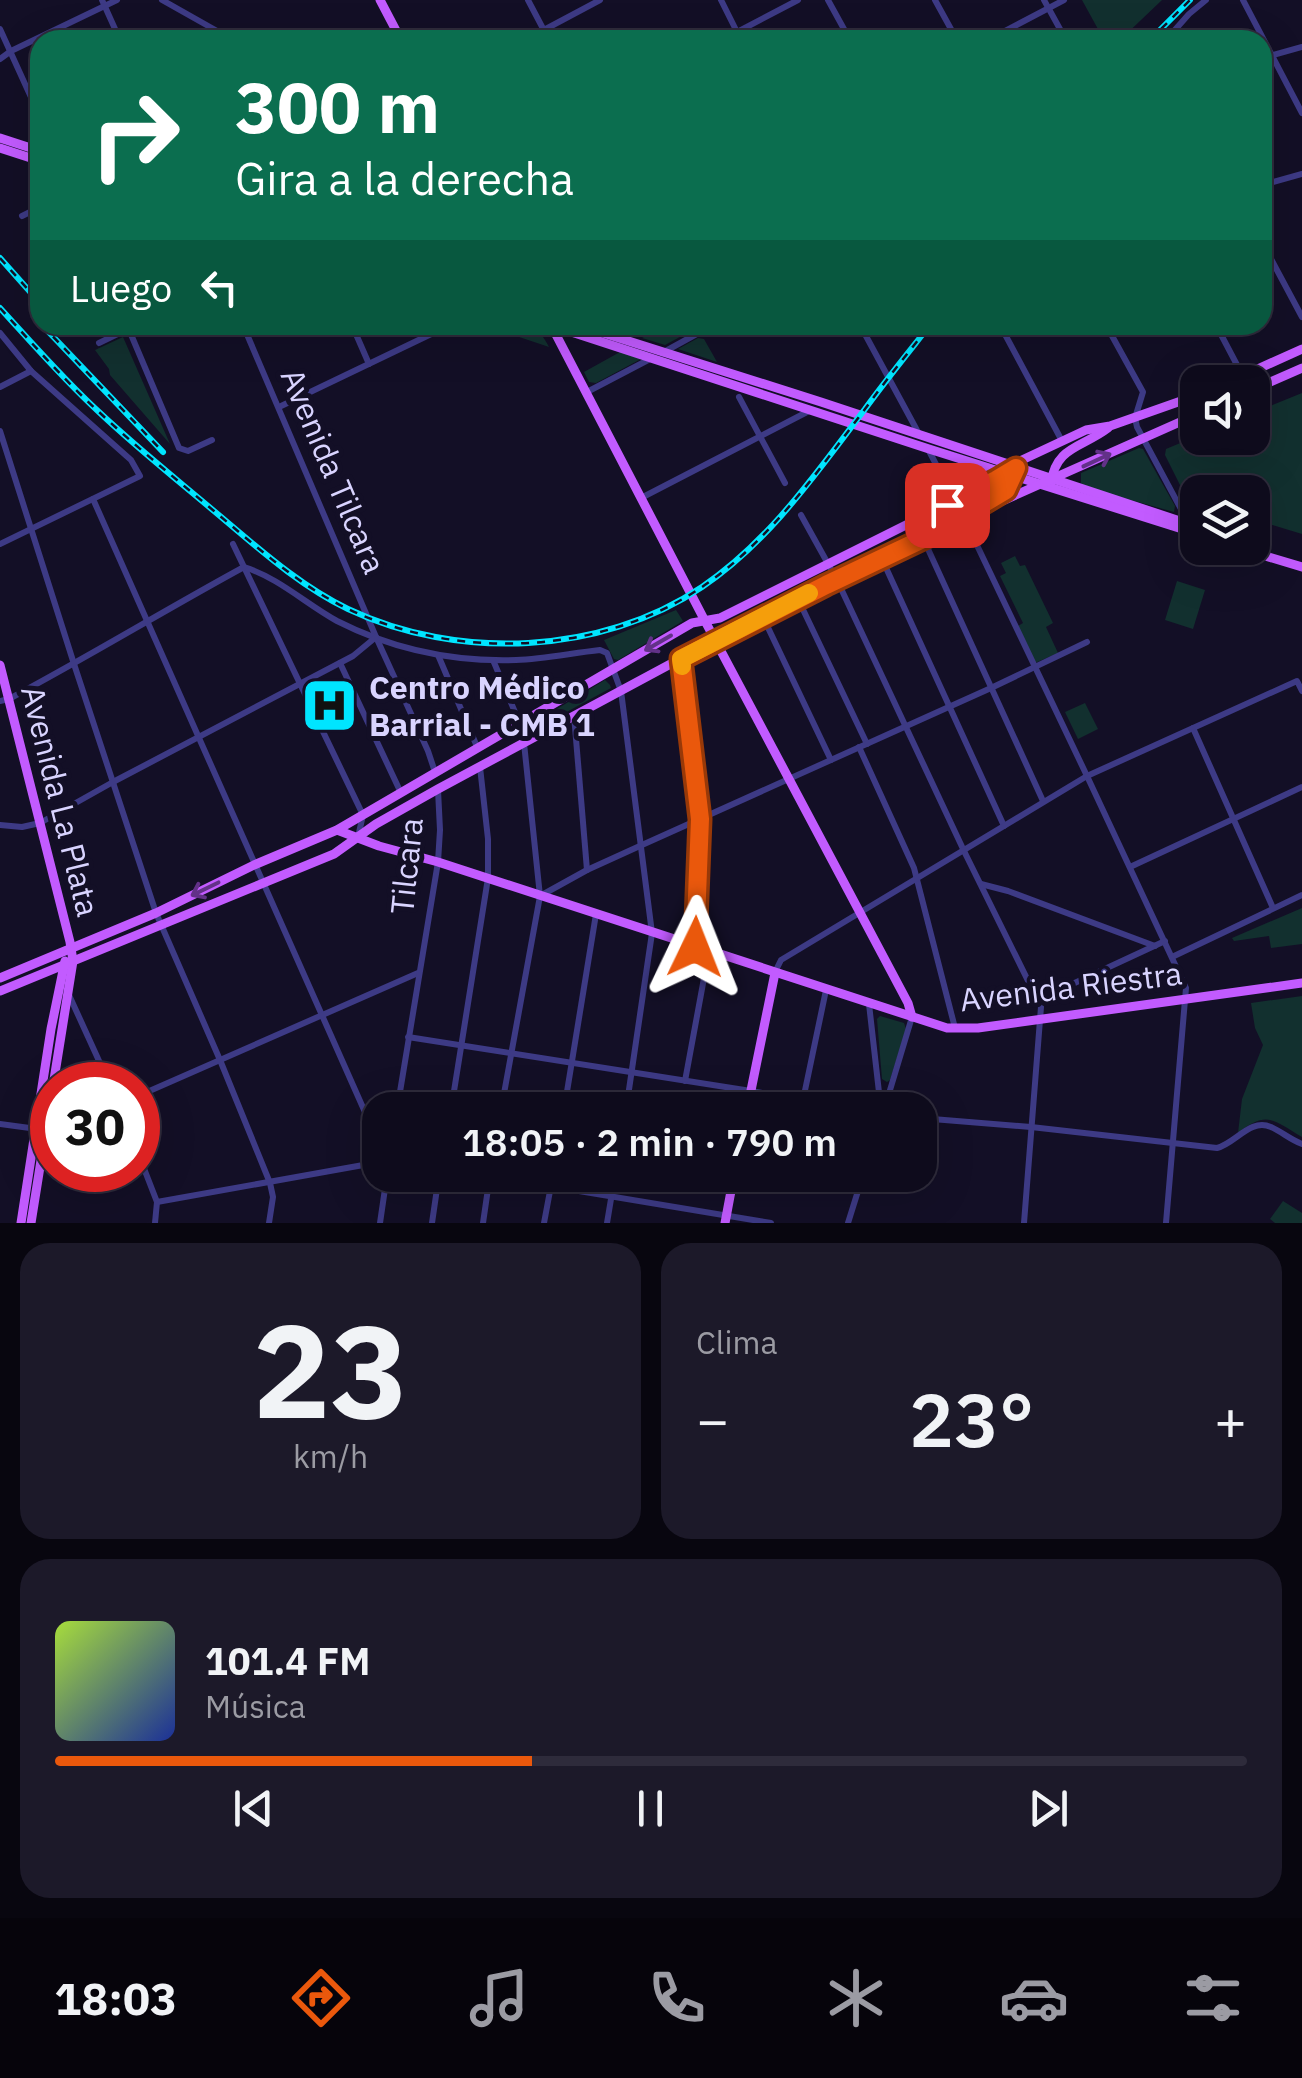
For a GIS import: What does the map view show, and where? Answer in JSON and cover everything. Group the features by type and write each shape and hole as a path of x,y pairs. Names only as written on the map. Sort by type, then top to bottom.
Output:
{"main road":[{"path":"383,1 396,30"},
{"path":"0,138 30,147"},
{"path":"0,148 30,158"},
{"path":"556,335 912,1017"},
{"path":"580,335 929,450 1011,472"},
{"path":"610,335 920,436 1047,484 1180,524"},
{"path":"1270,366 1302,349"},
{"path":"1270,382 1302,368"},
{"path":"0,991 68,963 254,865 337,830 692,624 720,618 955,502 1011,472 1022,460 1086,430 1110,426 1180,402"},
{"path":"0,978 334,854 376,824 438,789 798,599 1180,422"},
{"path":"1047,484 1058,458 1110,426"},
{"path":"967,518 1006,490 1011,472"},
{"path":"1270,552 1302,564"},
{"path":"1270,556 1302,564"},
{"name":"Avenida La Plata","path":"0,665 4,700 70,942 54,1062"},
{"name":"Tilcara","path":"436,774 438,789"},
{"name":"Avenida Riestra","path":"337,830 826,990 955,1028 1302,983"},
{"name":"Avenida La Plata","path":"56,1062 68,990 68,963"},
{"path":"751,1091 775,973"},
{"name":"Avenida La Plata","path":"21,1223 30,1187"},
{"name":"Avenida La Plata","path":"30,1223 35,1192"},
{"path":"726,1219 731,1192"}],"street":[{"path":"51,30 103,3 117,0"},
{"path":"162,0 214,30"},
{"path":"174,7 187,0"},
{"path":"528,0 544,30 600,0"},
{"path":"721,0 737,30"},
{"path":"742,30 798,0"},
{"path":"828,0 844,30"},
{"path":"935,0 951,30"},
{"path":"1044,0 1060,30"},
{"path":"1007,30 1064,0"},
{"path":"1175,30 1206,0"},
{"path":"1243,0 1259,30"},
{"path":"103,3 115,30"},
{"path":"0,30 30,95"},
{"path":"0,58 30,41"},
{"path":"0,44 10,51"},
{"path":"1302,48 1272,56 1302,113"},
{"path":"1272,182 1302,174"},
{"path":"22,216 30,212"},
{"path":"1272,260 1302,316"},
{"path":"0,333 31,371 131,460 140,476 0,544"},
{"path":"99,343 114,335"},
{"path":"134,335 179,448 188,451 212,440"},
{"name":"Avenida Tilcara","path":"247,335 376,638"},
{"path":"356,335 369,364"},
{"path":"279,406 429,335"},
{"path":"586,392 695,335"},
{"path":"865,335 967,518 1186,988 1166,1223"},
{"path":"1005,335 1062,441"},
{"path":"1111,335 1142,392 1135,418 1142,438 1180,503"},
{"path":"1221,335 1237,365"},
{"path":"0,387 31,371"},
{"path":"739,397 784,483"},
{"path":"642,498 811,410"},
{"path":"0,431 158,918 270,1183 269,1223"},
{"path":"93,499 362,1106"},
{"path":"800,515 829,564 1041,1006 1024,1223"},
{"path":"923,538 1043,801"},
{"path":"233,544 363,815 358,837"},
{"path":"881,558 1004,826"},
{"path":"244,567 267,576 338,621 392,644 494,660 600,650 607,653 621,691 652,933 629,1092"},
{"path":"4,700 244,567"},
{"path":"798,599 914,868 955,1028"},
{"path":"763,617 830,760"},
{"path":"0,824 22,827 40,823 340,663 376,638"},
{"name":"Tilcara","path":"376,638 436,774"},
{"path":"540,896 642,844 1087,642"},
{"path":"438,654 478,749"},
{"path":"681,659 700,819 695,947"},
{"path":"494,660 524,743 540,896 505,1092"},
{"path":"340,663 401,794"},
{"path":"775,973 781,960 1087,776 1297,680 1302,691"},
{"path":"574,716 587,870"},
{"path":"1193,728 1273,908"},
{"path":"454,1092 488,878 480,766"},
{"path":"1130,867 1302,786"},
{"name":"Tilcara","path":"400,1092 438,862 438,789"},
{"path":"980,883 1155,946"},
{"path":"1172,958 1302,894"},
{"path":"567,1092 596,914"},
{"path":"1038,1000 1166,941"},
{"path":"685,1081 709,952"},
{"path":"160,1086 418,973"},
{"path":"68,990 100,1062"},
{"path":"805,1092 826,990"},
{"path":"870,1004 880,1092"},
{"path":"888,1092 912,1017"},
{"path":"408,1037 757,1092"},
{"path":"937,1119 1217,1148 1251,1127 1263,1125 1302,1144"},
{"path":"0,1124 30,1128"},
{"path":"157,1202 362,1165"},
{"path":"153,1192 157,1202 154,1223"},
{"path":"380,1223 385,1192"},
{"path":"432,1223 437,1192"},
{"path":"483,1223 488,1192"},
{"path":"544,1223 550,1192"},
{"path":"588,1192 726,1219 770,1223"},
{"path":"607,1223 613,1192"},
{"path":"848,1223 858,1192"}],"green space":[{"path":"1082,0 1162,0 1130,30 1098,30"},
{"path":"513,335 541,335 549,347"},
{"path":"648,335 684,335 665,345 642,338"},
{"path":"123,337 170,444 110,375 95,350"},
{"path":"698,338 704,339 717,362 678,349"},
{"path":"620,352 641,359 596,383 589,382 584,372"},
{"path":"1302,393 1302,534 1270,524 1270,475 1180,475 1180,485 1165,455 1166,449 1180,443 1180,455 1270,455 1270,406"},
{"path":"1139,448 1175,506 1174,512 1081,483 1081,473"},
{"path":"1015,556 1020,566 1025,565 1053,623 1046,627 1058,653 1035,663 1018,626 1023,623 1000,576 1006,573 1001,563"},
{"path":"817,578 818,582 728,627 726,623"},
{"path":"1177,581 1205,590 1193,629 1165,620"},
{"path":"676,610 683,621 614,659 604,640"},
{"path":"605,680 611,688 533,728 532,724"},
{"path":"1085,703 1098,729 1078,739 1065,712"},
{"path":"1302,908 1302,944 1271,948 1269,936 1234,941 1232,938"},
{"path":"1302,996 1302,1137 1270,1120 1256,1122 1238,1133 1242,1099 1263,1045 1255,1028 1251,1003"},
{"path":"880,1016 904,1023 906,1029 887,1082 882,1079 877,1019"},
{"path":"1283,1201 1302,1213 1302,1223 1275,1223 1270,1219"}],"railway":[{"path":"1160,30 1190,0"},
{"path":"0,258 30,292"},
{"path":"0,308 113,425 295,577 348,609 391,626 482,643 575,638 662,610 702,587 771,527 922,335"},
{"path":"52,335 163,452"}],"slow traffic":[{"path":"682,666 681,659 809,593"}],"place":[{"name":"Centro Médico Barrial - CMB 1","path":"330,706"}],"route":[{"path":"695,947 700,819 681,659 969,517 976,508 1006,490 1016,468 947,505"}]}
